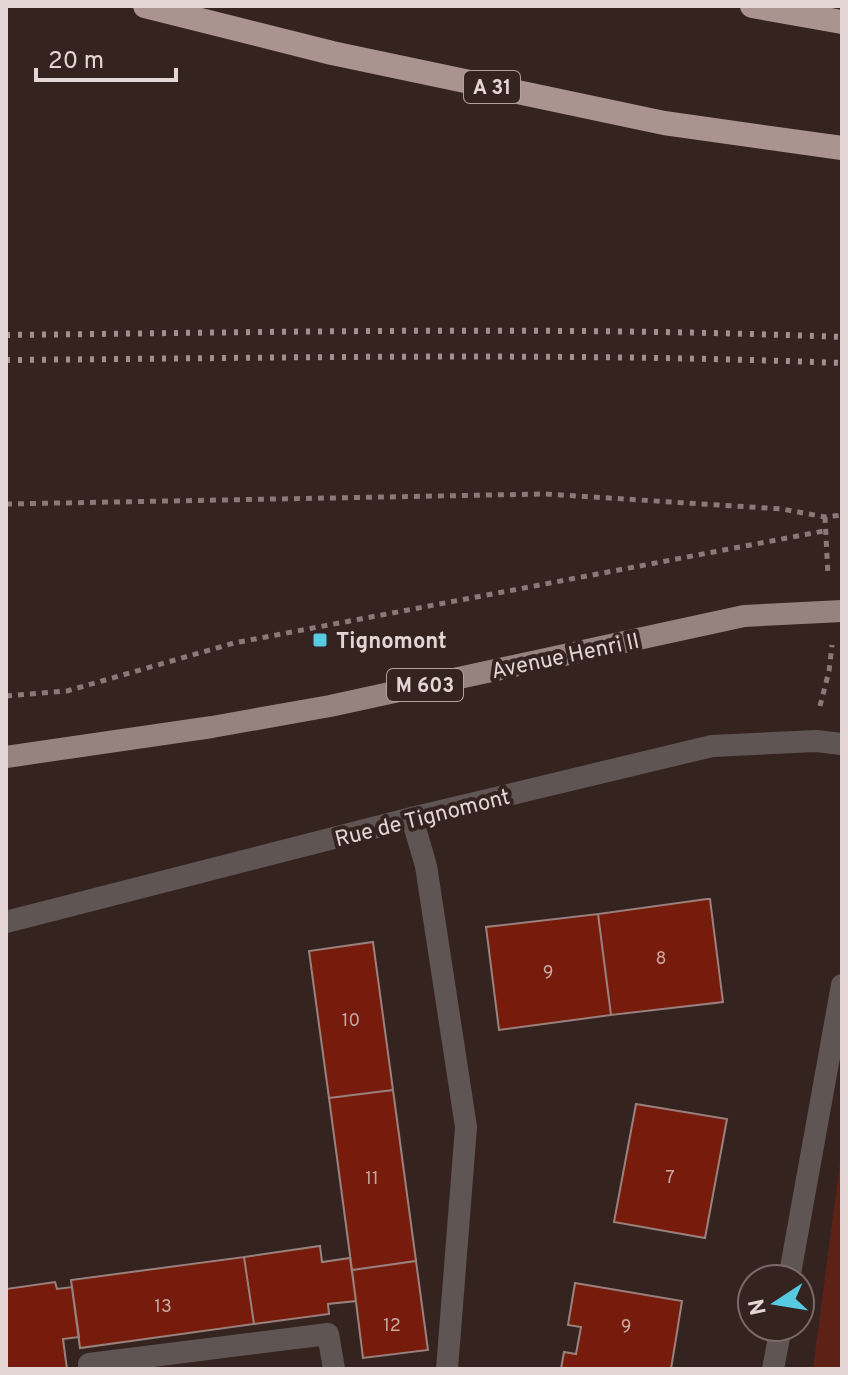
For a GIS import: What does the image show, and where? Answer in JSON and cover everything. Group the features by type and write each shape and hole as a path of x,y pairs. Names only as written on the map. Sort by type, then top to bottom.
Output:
{"highway":[{"name":"A 31","path":"145,6 332,53 664,123 842,148"},
{"path":"752,6 842,22"}],"main road":[{"name":"Avenue Henri II","path":"6,757 330,706 744,616 842,611"}],"street":[{"name":"Rue de Tignomont","path":"6,922 412,818 712,746 816,741 842,744"},
{"path":"412,818 426,866 466,1127 447,1369"},
{"path":"792,1263 842,985"},
{"path":"90,1369 89,1364 328,1334 334,1369"},
{"path":"773,1369 778,1343"}],"path":[{"path":"6,504 545,494 782,509 825,517 842,515"},
{"path":"6,696 67,691 234,643 824,531 825,517"}],"shaded area":[{"path":"842,1147 842,1369 813,1369"}],"building":[{"path":"710,899 723,1002 611,1015 598,914"},
{"path":"598,914 611,1015 499,1030 486,927"},
{"path":"373,942 393,1090 329,1098 309,951"},
{"path":"393,1090 416,1261 352,1270 329,1098"},
{"path":"636,1104 727,1119 705,1238 614,1222"},
{"path":"320,1246 322,1262 350,1258 356,1301 328,1304 329,1314 254,1324 244,1257"},
{"path":"244,1257 254,1324 80,1348 71,1280"},
{"path":"416,1261 428,1350 363,1358 352,1270"},
{"path":"55,1282 57,1289 72,1287 79,1337 63,1339 67,1369 6,1369 6,1289"},
{"path":"575,1283 682,1301 671,1369 561,1369 564,1352 576,1354 581,1327 568,1325"}],"railway":[{"path":"6,335 529,331 842,337"},
{"path":"6,360 529,357 842,363"}],"place":[{"name":"Tignomont","path":"320,640"}]}
